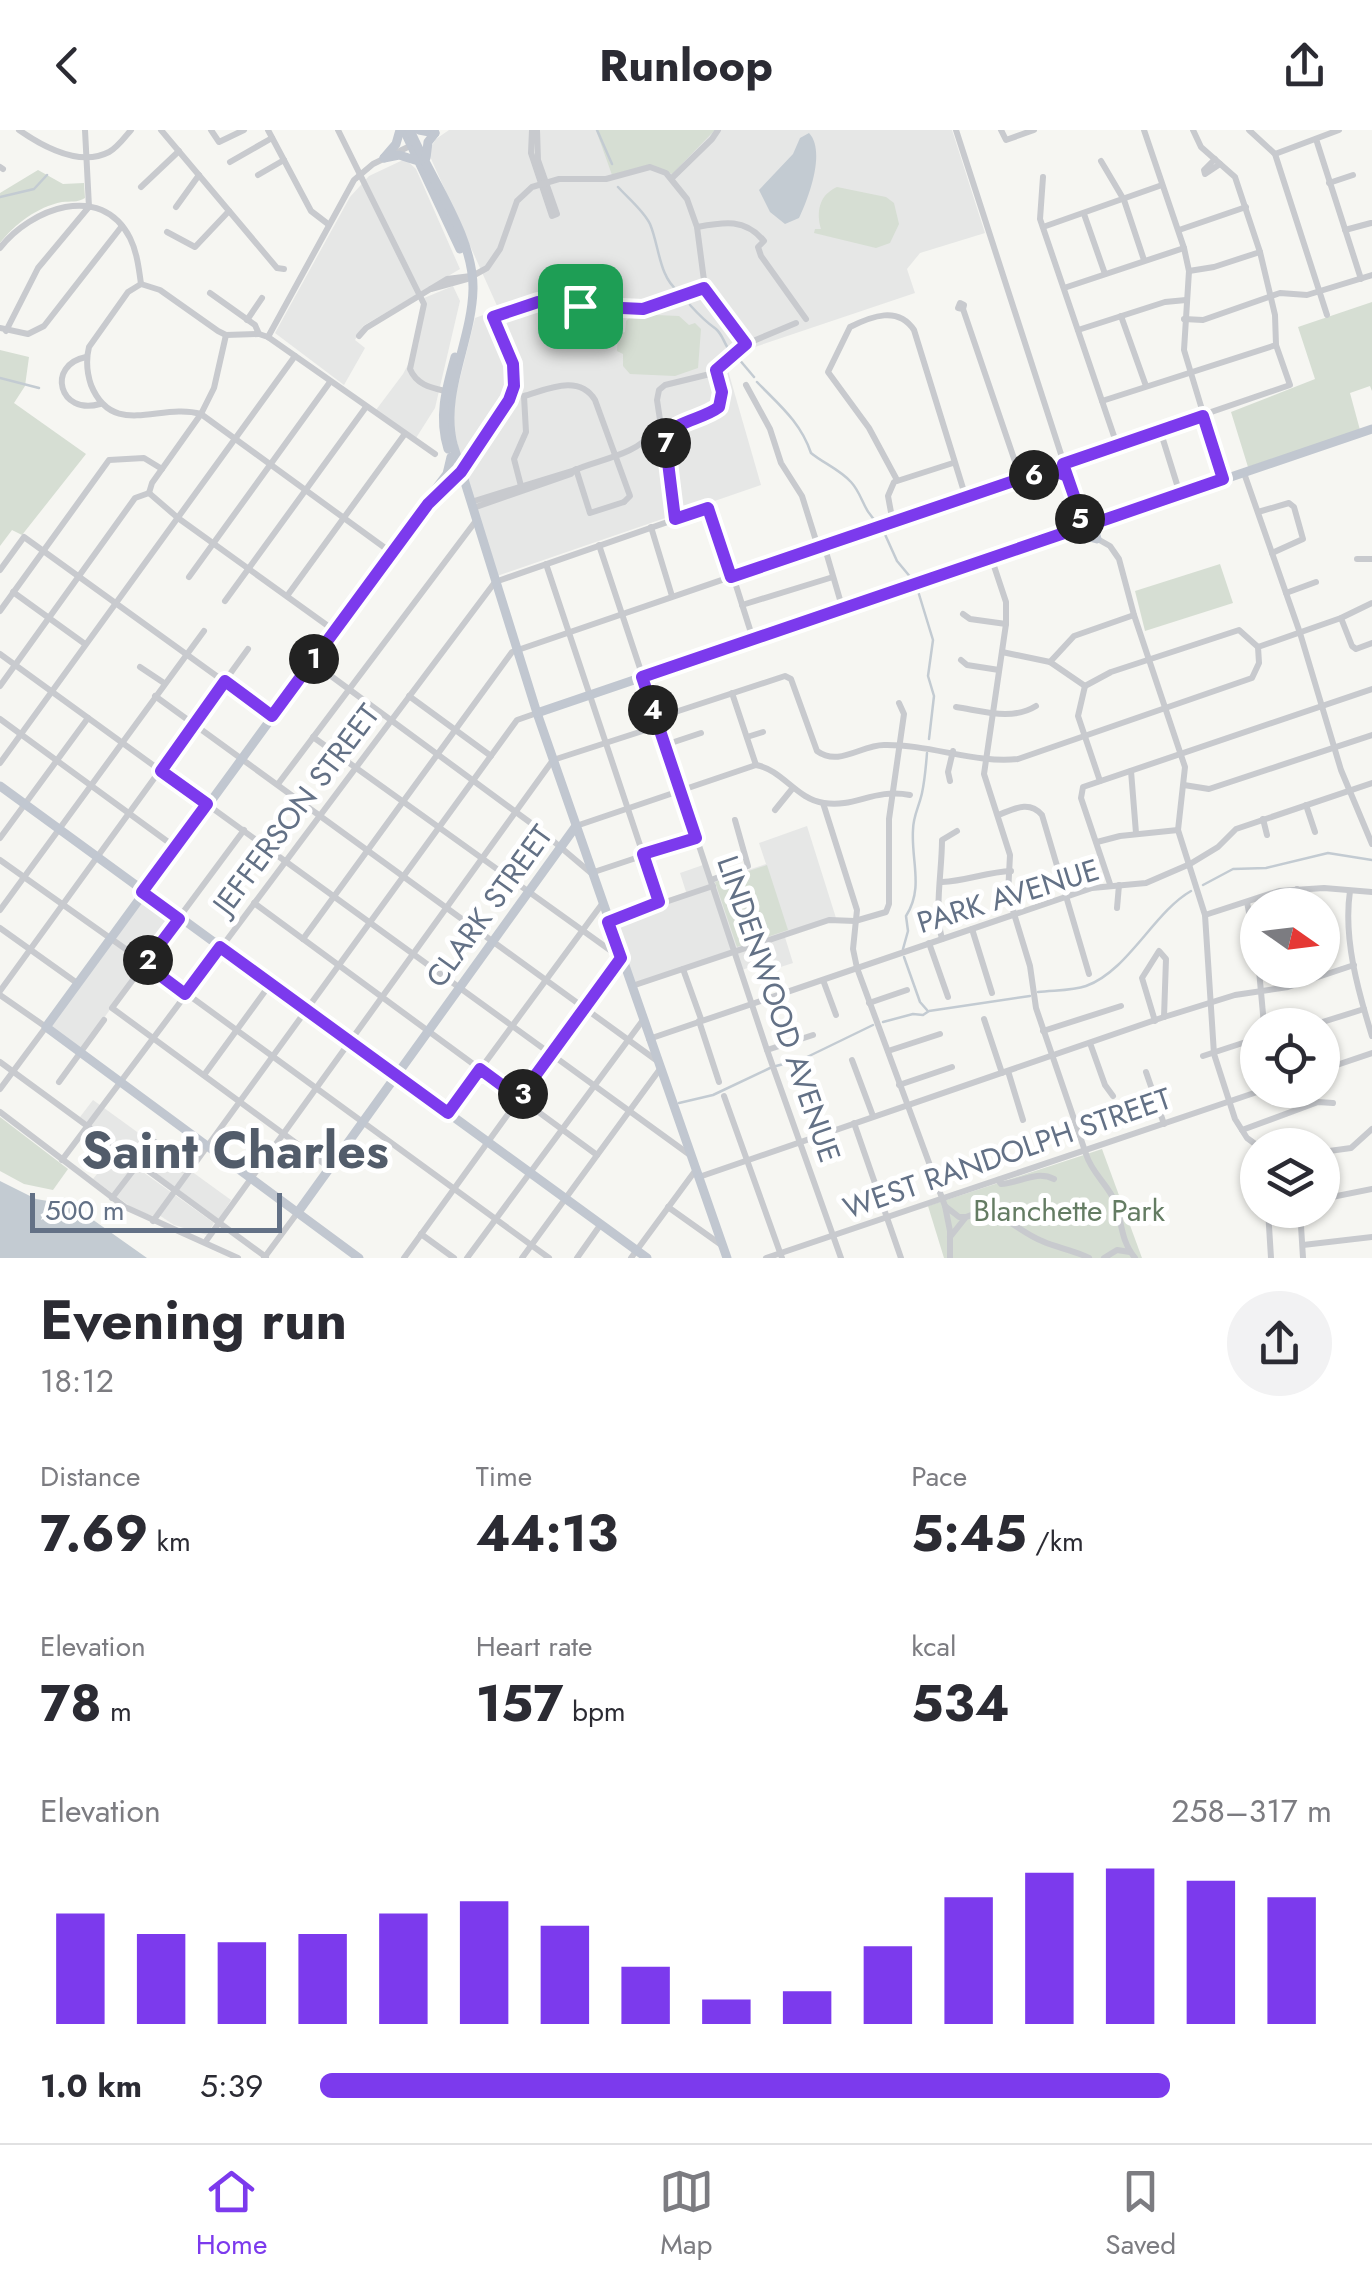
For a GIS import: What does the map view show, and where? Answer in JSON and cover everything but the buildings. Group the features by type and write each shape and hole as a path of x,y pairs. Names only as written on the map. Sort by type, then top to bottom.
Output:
{"main road":[{"path":"384,158 405,130 466,248 470,317 449,392 453,456 608,922 727,1258"},
{"path":"419,130 437,132"},
{"path":"413,145 437,132"},
{"path":"431,176 426,148 437,132"},
{"path":"413,145 417,162 469,276"},
{"path":"384,158 398,155 417,162"},
{"path":"537,713 992,560 1071,531 1083,521 1098,522 1372,429"},
{"path":"360,1258 46,1027 431,501 453,456"},
{"path":"431,501 458,473"},
{"path":"431,501 448,488 456,488 469,501 475,522"},
{"path":"1098,522 1098,539"},
{"path":"1071,531 1098,539"},
{"path":"533,702 550,708"},
{"path":"0,786 566,1198 634,1254 647,1258"},
{"name":"CLARK STREET","path":"298,1212 576,826"}],"street":[{"path":"19,130 60,153 86,156 110,152 132,130"},
{"path":"84,130 89,207 38,268 3,330 28,334 44,326 122,226"},
{"path":"161,130 277,268 284,269"},
{"path":"211,130 219,142 244,130"},
{"path":"338,130 421,295 424,312 410,369 420,382 449,392"},
{"path":"534,130 531,152 555,215"},
{"path":"672,178 718,130"},
{"path":"956,130 1083,521 1120,559 1134,614 1181,752 1185,767 1178,830 1204,914 1214,1054 1242,1128"},
{"path":"1001,130 1006,140 1034,130"},
{"path":"1144,130 1184,248 1189,271 1184,350 1223,479"},
{"path":"303,939 516,650 1290,385 1276,345 1271,296 1260,252 1235,177 1201,147 1193,130"},
{"path":"1250,130 1274,154 1327,315"},
{"path":"1274,154 1338,130"},
{"path":"230,162 270,134 311,211 328,224"},
{"path":"1316,139 1361,279"},
{"path":"263,335 361,173 413,145"},
{"path":"141,187 179,150"},
{"path":"258,175 284,160"},
{"path":"1101,161 1124,200 1144,260"},
{"path":"360,336 366,328 432,289 485,270 500,249 517,200 544,182 580,177 606,179 650,168 672,178 687,199 697,227 704,288 746,344"},
{"path":"176,207 199,174"},
{"path":"1330,183 1353,175"},
{"path":"1043,177 1040,219 1117,445"},
{"path":"1043,227 1162,186"},
{"path":"0,248 15,231 43,212 65,206 89,207 122,226 133,245 141,284"},
{"path":"1179,230 1246,208"},
{"path":"167,232 194,248 229,211"},
{"path":"1084,214 1104,274"},
{"path":"697,227 734,222 750,227 764,241 758,247 760,256 806,319"},
{"path":"1345,230 1371,222"},
{"path":"1064,288 1184,248"},
{"path":"1189,271 1260,252"},
{"path":"1184,318 1203,320 1271,296 1320,292 1372,275"},
{"path":"263,335 226,334 210,327 160,290 141,284 128,292 94,338 86,357 89,379 100,404 111,412 127,416 187,410 201,414 392,554"},
{"path":"458,473 509,400 514,379 513,364 493,317 538,302 643,309 704,288"},
{"path":"210,294 435,454"},
{"path":"247,320 262,298"},
{"path":"1078,330 1165,302 1186,300"},
{"path":"963,310 1021,479"},
{"path":"897,480 864,420 830,378 828,367 850,327 889,314 906,319 914,330 966,498"},
{"path":"1121,316 1146,386"},
{"path":"675,519 659,390 716,370 746,344 796,323"},
{"path":"0,686 136,498 149,493 201,414 214,388 226,334"},
{"path":"1102,402 1276,345"},
{"path":"0,763 295,356"},
{"path":"86,357 66,366 64,392 81,406 100,404"},
{"path":"469,501 575,469 644,442 651,432 667,431 708,415 719,407 722,392 716,370"},
{"path":"453,456 466,454 504,403 514,379"},
{"path":"189,577 330,382"},
{"path":"521,486 514,459 526,432 524,396 573,384 596,400 630,496 624,502 590,512 575,469"},
{"path":"746,385 770,429 781,462 802,496 844,610"},
{"path":"224,602 366,407"},
{"path":"1160,430 1180,494"},
{"path":"287,596 404,435"},
{"path":"0,611 109,460 144,458 162,468"},
{"path":"893,522 888,496 897,480 954,463"},
{"path":"469,501 572,474 575,469"},
{"path":"1049,469 1067,476"},
{"path":"1244,472 1300,634 1334,748 1372,844"},
{"path":"149,493 335,631"},
{"path":"1258,512 1287,503 1294,507 1303,540 1272,553"},
{"path":"495,582 708,508 752,639"},
{"path":"278,784 475,522"},
{"path":"650,527 672,596"},
{"path":"0,570 24,536 272,716"},
{"name":"LINDENWOOD AVENUE","path":"599,546 767,1050 841,1258"},
{"path":"1358,560 1372,559"},
{"path":"992,560 1006,602 1006,624 984,774 1010,855 1008,894 1030,966 1043,1031 1090,1167 1114,1200 1123,1238 1132,1255"},
{"path":"546,564 659,902"},
{"path":"742,606 833,577"},
{"name":"JEFFERSON STREET","path":"62,1160 495,582"},
{"path":"1286,593 1316,582"},
{"path":"14,592 85,644"},
{"path":"1258,647 1372,603"},
{"path":"963,614 1006,624"},
{"path":"1050,662 1074,636 1134,614"},
{"path":"1341,618 1352,646 1356,649 1372,643"},
{"path":"206,1241 554,760 732,693 788,677 814,745 822,755 841,757 875,746 899,745 1018,759 1084,736 1166,708 1252,678 1259,663 1258,647 1238,630 1111,672 1085,686 1078,716 1084,736 1100,780"},
{"path":"0,910 204,631"},
{"path":"0,1089 46,1027 0,993 248,648"},
{"path":"1002,652 1050,662 1085,686"},
{"path":"0,654 690,1155"},
{"path":"961,660 968,665 999,670"},
{"path":"312,662 592,873 696,838"},
{"path":"140,667 164,683"},
{"path":"1116,908 1114,884 1080,792 1100,780 1372,689"},
{"path":"732,693 756,765 774,771 792,789 823,803 894,792 910,794"},
{"path":"155,696 658,1065 630,1110 522,1258"},
{"path":"409,696 491,756"},
{"path":"631,987 829,920 855,921 889,908 889,819 904,714 900,703"},
{"path":"956,707 1009,715 1036,706"},
{"path":"154,1220 517,720 537,713"},
{"path":"0,838 88,718"},
{"path":"0,720 175,847"},
{"path":"665,745 701,732"},
{"path":"747,737 763,732"},
{"path":"1184,785 1208,789 1372,735"},
{"path":"313,737 621,958 404,1258"},
{"path":"950,781 953,752"},
{"name":"CLARK STREET","path":"576,826 756,765"},
{"path":"1130,771 1136,833"},
{"name":"PARK AVENUE","path":"649,1039 1064,898 1114,884 1146,882 1190,864 1218,847 1236,829 1372,783"},
{"path":"775,810 792,789"},
{"path":"823,803 854,896 853,948 857,968 944,1202 950,1258"},
{"path":"1306,805 1315,832"},
{"path":"998,815 1024,806 1039,811 1089,974"},
{"path":"1263,819 1267,835"},
{"path":"608,922 748,866 736,820"},
{"path":"244,830 112,1008 330,1168"},
{"path":"1097,842 1136,833 1178,830"},
{"path":"942,939 936,920 942,882 942,840 957,831"},
{"path":"0,860 549,1258"},
{"path":"942,882 985,872 1011,871"},
{"path":"1340,891 1372,892"},
{"path":"1350,891 1348,910 1354,965 1372,1036"},
{"path":"254,903 597,1154"},
{"path":"448,1113 602,904"},
{"path":"1204,914 1240,904"},
{"path":"0,928 78,983"},
{"path":"972,929 992,993"},
{"path":"930,943 948,998"},
{"path":"1155,1021 1142,978 1158,952 1166,958 1164,1017"},
{"path":"1340,970 1354,965"},
{"path":"683,968 719,1082"},
{"path":"824,980 836,1015"},
{"path":"204,1075 271,983"},
{"path":"634,1254 697,1174 800,1143 1164,1017 1270,988"},
{"path":"870,1003 907,990"},
{"path":"1261,990 1263,1008"},
{"path":"1043,1031 1121,1006"},
{"path":"1340,1016 1364,1008"},
{"path":"984,1019 1024,1120"},
{"path":"59,1082 104,1020"},
{"path":"467,1258 642,1020"},
{"path":"888,1051 940,1034"},
{"path":"767,1050 813,1035"},
{"path":"1203,1056 1240,1041"},
{"path":"1090,1043 1112,1096"},
{"path":"1340,1064 1372,1053"},
{"path":"852,1060 873,1116"},
{"path":"0,1062 265,1258"},
{"path":"900,1085 952,1067"},
{"path":"1146,1072 1164,1124"},
{"path":"724,1096 782,1256"},
{"path":"40,1109 48,1097"},
{"name":"WEST RANDOLPH STREET","path":"766,1258 782,1256 888,1216 944,1202 1240,1098"},
{"path":"1251,1128 1302,1108"},
{"path":"0,1112 131,1212 238,1258"},
{"path":"854,1123 902,1258"},
{"path":"1340,1150 1351,1148 1372,1128"},
{"path":"112,1198 156,1142"},
{"path":"998,1180 1001,1184 1012,1184 1037,1174 1054,1179"},
{"path":"1340,1195 1372,1189"},
{"path":"944,1202 959,1217 982,1212 999,1215 1035,1238 1089,1258"},
{"path":"668,1208 724,1247"},
{"name":"CLARK STREET","path":"265,1258 298,1212"},
{"path":"950,1237 966,1217"},
{"path":"576,1258 601,1224"},
{"path":"1269,1228 1271,1258"},
{"path":"1303,1228 1305,1258"},
{"path":"421,1234 454,1258"},
{"path":"1304,1245 1372,1237"},
{"path":"1104,1258 1119,1250 1132,1255"}],"shaded area":[{"path":"449,130 952,130 985,233 920,253 907,269 915,293 749,349 727,367 761,485 497,576 459,451 454,402 475,318 519,302 517,299 498,308 428,152 436,139"},
{"path":"809,133 816,151 811,187 799,218 785,224 770,212 759,190 793,154 800,138"},
{"path":"405,159 416,169 460,269 363,326 355,340 365,348 344,385 275,333 350,197 369,176"},
{"path":"453,286 460,301 435,408 416,438 376,410 418,346 424,298"},
{"path":"807,826 836,918 784,934 793,963 768,971 764,962 742,970 736,950 634,984 612,922 687,895 680,873 703,865 714,881 766,864 759,843"},
{"path":"142,901 172,923 81,1050 49,1026"},
{"path":"93,1100 231,1200 219,1219 80,1117"},
{"path":"115,1152 214,1223 207,1235 174,1225 156,1213 153,1216 135,1210 93,1179"},
{"path":"0,1181 36,1199 72,1205 147,1258 0,1258"}],"green space":[{"path":"596,130 715,130 672,174 659,168 612,175"},
{"path":"38,170 63,184 84,183 85,198 35,212 0,243 0,193"},
{"path":"837,187 886,197 894,203 899,224 890,243 876,248 814,233 821,229 819,210 823,199"},
{"path":"1372,302 1372,391 1370,386 1350,393 1360,430 1248,467 1231,412 1315,379 1298,327"},
{"path":"633,314 679,316 689,325 695,323 701,329 698,368 675,376 630,374 623,366 623,354 617,351 618,334 625,332 626,321"},
{"path":"0,350 29,357 25,386 14,403 86,454 22,535 12,530 0,546"},
{"path":"1220,564 1233,603 1145,631 1135,591"},
{"path":"767,865 788,930 737,947 715,882"},
{"path":"0,1117 68,1169 53,1190 24,1184 0,1171"},
{"name":"Blanchette Park","path":"1102,1149 1142,1258 944,1258 928,1206"}],"waterway":[{"path":"597,130 612,164"},
{"path":"0,197 34,189 47,175"},
{"path":"618,187 647,219 663,269 678,291"},
{"path":"690,305 718,331 730,351"},
{"path":"738,358 754,377"},
{"path":"0,378 39,388"},
{"path":"757,382 795,422 811,453 851,482 878,523"},
{"path":"883,530 897,561 912,579"},
{"path":"918,591 933,640 928,676 934,696 929,739"},
{"path":"903,949 908,931 906,916 916,885 913,825 927,753"},
{"path":"1203,885 1233,869 1266,868 1328,853 1372,860"},
{"path":"1038,992 1081,988 1101,978 1191,891"},
{"path":"904,957 920,1002 927,1010"},
{"path":"883,1022 1030,996"},
{"path":"776,1066 803,1059 873,1025"},
{"path":"679,1103 713,1095 770,1068"}],"district":[{"name":"Saint Charles","path":"235,1150"}],"route":[{"path":"580,306 538,302 493,317 513,364 514,386 509,400 461,472 428,504 272,716 225,681 161,771 207,804 142,892 179,919 145,964 185,994 220,947 448,1113 480,1069 519,1098 621,958 608,922 659,902 643,854 696,838 642,677 1073,530 1081,516 1063,464 1203,416 1223,479 1098,522 1081,516 1067,476 1049,469 731,577 708,508 675,519 665,438 672,428 719,407 722,392 716,370 746,344 704,288 643,309 580,306"}]}
